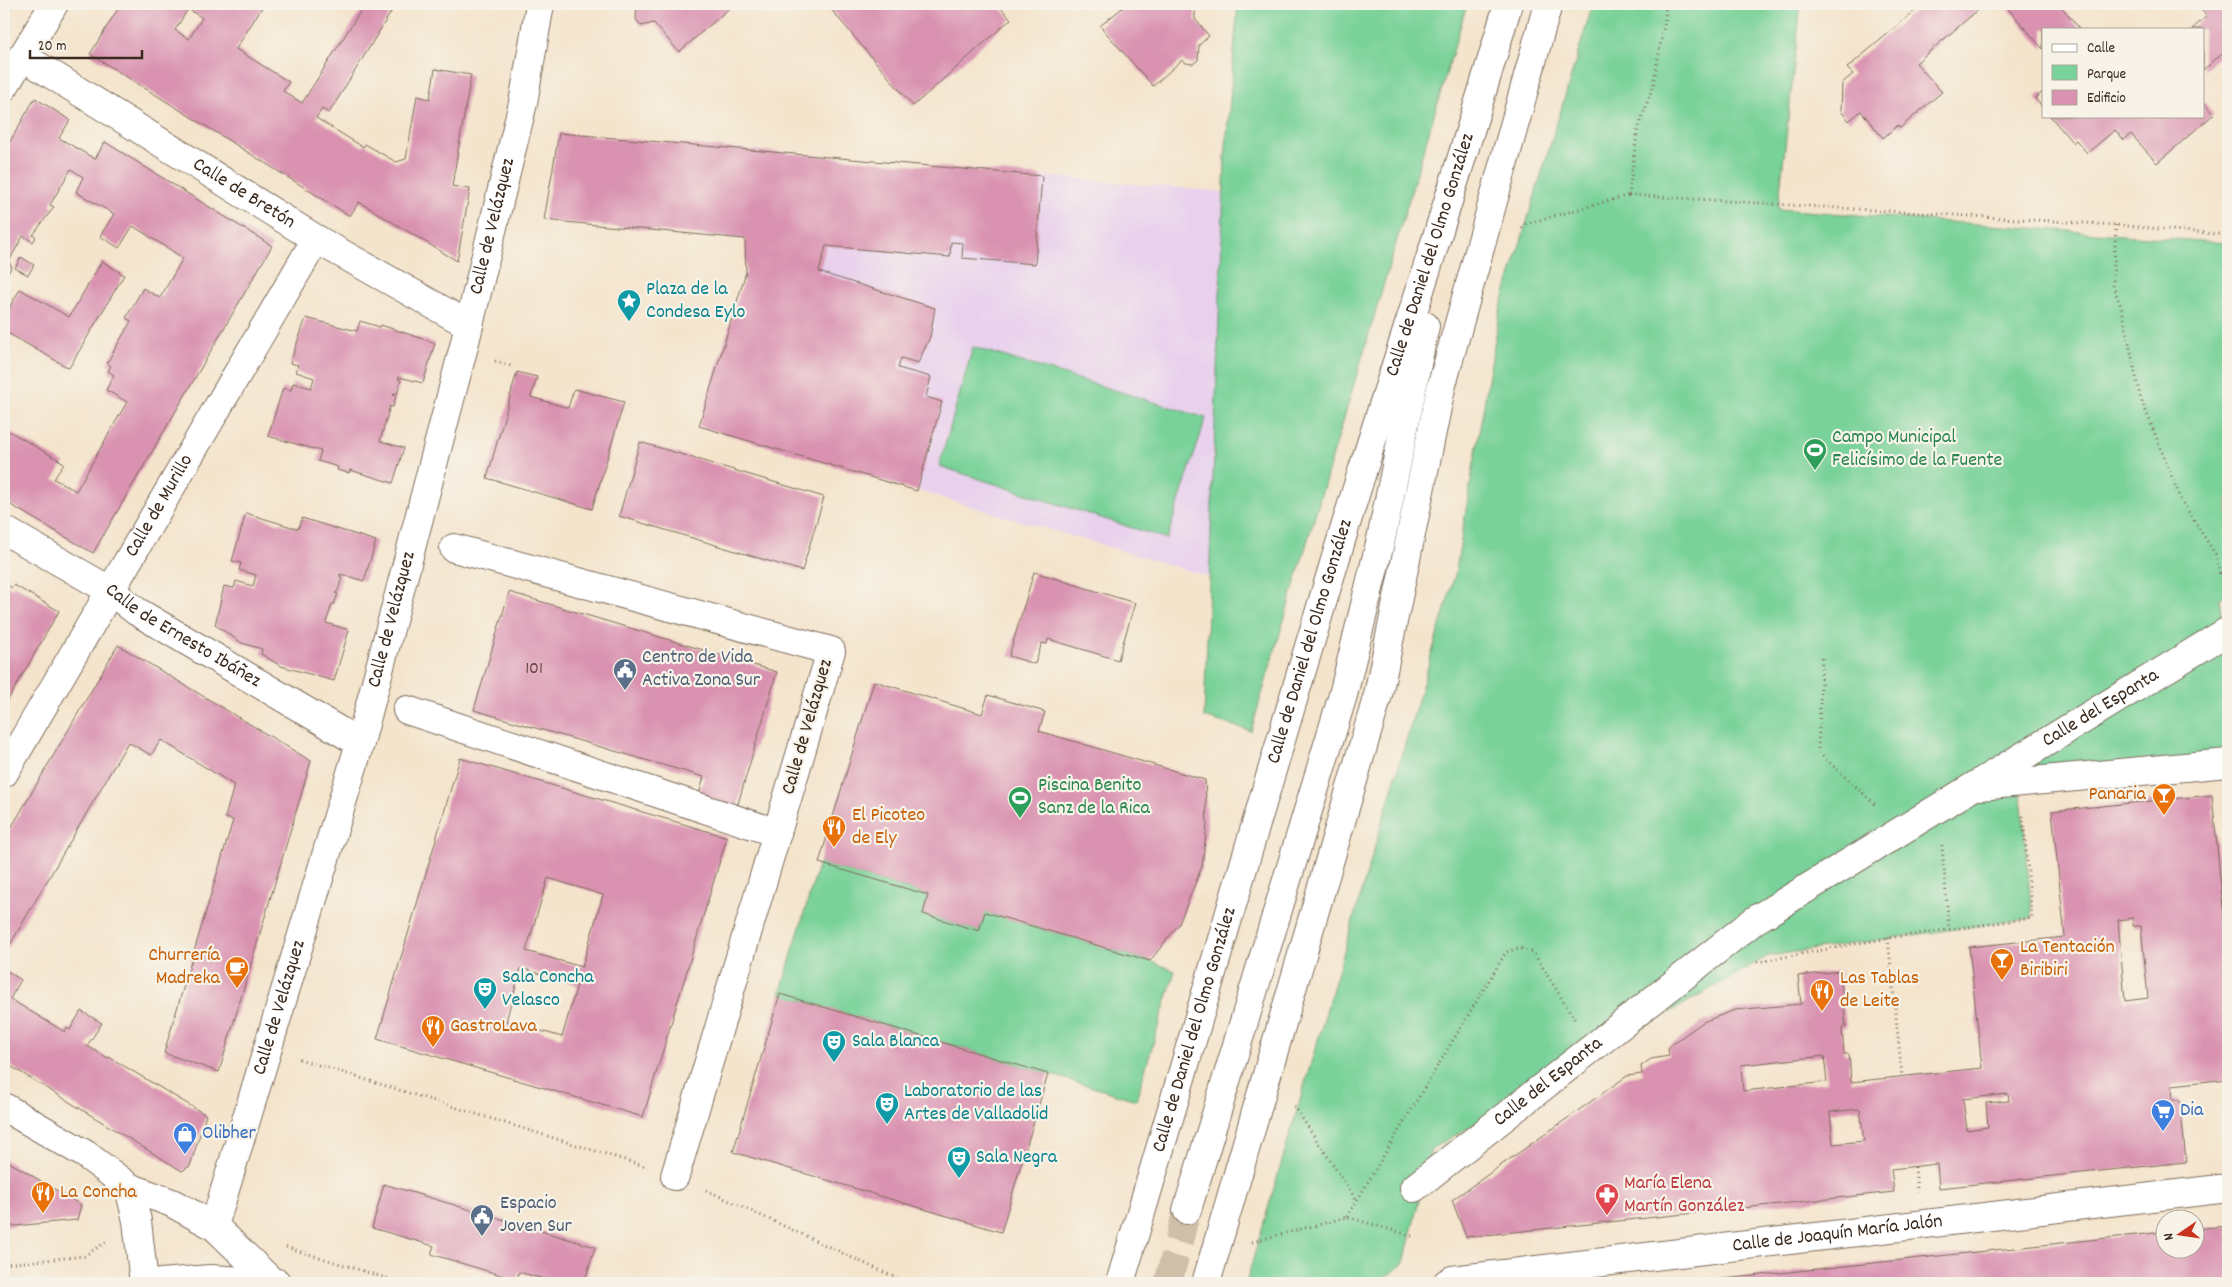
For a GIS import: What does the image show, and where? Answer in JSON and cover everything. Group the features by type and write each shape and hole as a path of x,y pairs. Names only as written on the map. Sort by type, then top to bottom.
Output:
{"street":[{"path":"4,87 54,4"},
{"name":"Calle de Velázquez","path":"214,1226 360,743 469,325 523,103 540,4"},
{"name":"Calle de Daniel del Olmo González","path":"1120,1283 1363,471 1428,272 1508,4"},
{"name":"Calle de Daniel del Olmo González","path":"1206,1283 1378,695 1441,388 1548,4"},
{"name":"Calle de Bretón","path":"22,56 316,239 469,325"},
{"name":"Calle de Murillo","path":"4,773 316,239"},
{"path":"1187,1210 1343,695 1381,539 1424,336 1428,272"},
{"name":"Calle de Ernesto Ibáñez","path":"4,530 111,591 136,611 360,743"},
{"name":"Calle de Velázquez","path":"454,548 831,651 675,1176"},
{"name":"Calle del Espanta","path":"1414,1188 1755,920 1973,787 2227,619"},
{"name":"Calle de Velázquez","path":"407,710 777,832"},
{"name":"Calle del Espanta","path":"1973,787 2228,763"},
{"path":"4,1107 85,1154 130,1187 172,1203 214,1226 274,1282"},
{"path":"130,1187 137,1221 144,1283"},
{"name":"Calle de Joaquín María Jalón","path":"1447,1283 1452,1280 1511,1272 2228,1188"},
{"path":"160,1283 210,1278 274,1282"}],"path":[{"path":"1629,195 1637,133 1653,85 1665,20 1666,4"},
{"path":"1520,230 1526,224 1629,195 2116,226 2228,235"},
{"path":"2116,226 2113,286 2122,310 2140,396 2181,500 2216,555 2227,619"},
{"path":"1822,658 1818,752 1847,781 1904,829"},
{"path":"1752,963 1888,938 2032,918 2020,783"},
{"path":"1938,808 1948,929"},
{"path":"1888,938 1902,1076"},
{"path":"1347,1217 1506,952 1520,948 1533,952 1592,1048"},
{"path":"293,1058 675,1176 907,1283"},
{"path":"1268,1068 1357,1201"},
{"path":"1216,1251 1347,1217 1412,1236"}],"shaded area":[{"path":"559,133 1224,192 1210,577 699,426 746,272 745,239 544,220"}],"green space":[{"path":"1238,4 1467,4 1251,731 1204,717 1225,158"},
{"path":"1593,4 1801,4 1778,209 2228,243 2228,592 2219,599 2228,659 2228,763 2020,783 2032,918 1768,956 1431,1149 1404,1263 1378,1283 1246,1283 1455,575 1500,310"},
{"path":"973,347 1206,418 1167,539 939,466"},
{"path":"819,863 928,895 923,914 979,931 985,912 1150,961 1175,971 1136,1100 780,994"}],"building":[{"path":"4,4 13,4 4,20"},
{"path":"121,4 264,4 236,49 289,82 283,91 302,103 365,4 396,4 329,113 322,109 316,118 363,147 365,144 396,162 406,159 417,96 430,99 435,69 471,75 452,186 470,189 457,261 359,202 350,216 90,54","holes":["188,9 202,18 189,39 175,30"]},
{"path":"637,4 734,4 679,52 654,23 641,26 636,19"},
{"path":"833,4 997,4 1011,19 913,106 829,7"},
{"path":"1127,4 1192,4 1195,8 1195,19 1209,36 1199,45 1198,60 1193,64 1182,60 1153,86 1100,26"},
{"path":"1923,4 1985,4 1916,63 1942,92 1900,128 1898,125 1883,138 1861,111 1849,121 1841,111 1842,83 1853,74 1847,68"},
{"path":"2004,4 2059,4 2079,28 2042,28 2042,48"},
{"path":"2197,4 2228,4 2228,49 2204,69 2204,28 2193,28 2207,16"},
{"path":"2042,93 2042,107 2035,98"},
{"path":"35,98 70,120 59,138 95,159 105,142 272,246 93,553 4,501 4,428 64,463 54,479 76,491 127,402 106,390 114,375 108,371 111,366 107,363 131,321 126,318 143,288 160,298 183,258 133,226 119,248 100,236 114,214 76,192 83,177 71,169 50,205 54,207 33,235 36,237 33,242 23,236 8,263 12,266 4,280 4,152"},
{"path":"2204,102 2214,114 2157,163 2131,134 2124,140 2115,130 2087,153 2076,140 2073,143 2052,118 2204,118"},
{"path":"559,133 1042,176 1035,264 962,258 963,243 951,242 950,257 826,246 819,272 935,308 930,337 918,363 901,358 898,368 931,377 926,397 942,402 917,491 699,426 746,272 745,239 544,220"},
{"path":"21,257 34,265 28,275 15,268"},
{"path":"102,261 124,275 69,368 4,331 4,317 20,289 69,317"},
{"path":"306,318 357,331 360,321 380,327 381,325 435,343 423,383 399,377 398,379 401,380 397,394 394,393 393,395 396,396 393,407 390,406 380,441 404,448 393,483 350,470 349,473 337,470 338,467 318,461 321,451 268,436 283,388 291,390 293,383 311,388 314,378 296,372 298,365 290,363"},
{"path":"517,372 537,377 531,397 568,408 574,389 624,402 592,509 487,478"},
{"path":"640,442 824,497 802,571 619,516"},
{"path":"246,513 298,529 302,518 376,541 364,581 340,574 340,577 342,577 338,591 335,593 338,594 334,604 332,604 326,623 349,630 334,681 281,666 261,654 262,649 242,643 215,625 224,586 234,588 236,581 253,586 256,575 239,570 241,563 232,561"},
{"path":"1034,572 1135,603 1118,660 1048,639 1047,644 1042,643 1035,664 1009,656"},
{"path":"4,583 12,588 14,585 59,611 4,707"},
{"name":"Centro de Vida Activa Zona Sur","path":"509,592 777,672 737,807 699,795 704,777 474,710"},
{"path":"118,645 311,761 219,1072 164,1053 233,820 225,818 234,785 161,740 151,755 128,742 4,955 4,840"},
{"name":"Piscina Benito Sanz de la Rica","path":"874,681 982,714 988,695 1045,712 1039,731 1205,780 1207,825 1202,866 1179,924 1150,961 985,912 979,931 923,914 928,895 819,863"},
{"path":"460,758 727,837 643,1117 377,1039","holes":["548,878 603,895 582,967 526,951","521,968 577,985 562,1037 506,1021"]},
{"path":"2212,795 2228,958 2228,1079 2172,1085 2173,1100 2180,1100 2186,1162 1939,1188 1937,1164 1891,1169 1894,1192 1466,1237 1452,1200 1627,1076 1642,1074 1641,1066 1651,1059 1669,1056 1668,1047 1703,1022 1735,1010 1801,1004 1798,976 1840,971 1846,1027 1842,1027 1844,1054 1849,1054 1851,1082 1982,1068 1969,947 2065,937 2052,811","holes":["2133,918 2133,926 2141,926 2148,998 2125,1001 2118,920","1824,1056 1827,1082 1743,1091 1741,1065","2008,1094 2009,1101 1986,1103 1988,1127 1967,1130 1963,1099","1860,1109 1864,1141 1833,1144 1830,1112"]},
{"path":"4,969 21,980 10,999 65,1032 67,1028 70,1030 81,1011 102,1023 87,1046 109,1057 206,1115 190,1166 182,1171 4,1062"},
{"name":"Laboratorio de las Artes de Valladolid","path":"780,994 1048,1074 1001,1232 733,1152"},
{"path":"4,1159 81,1205 77,1220 4,1227"},
{"name":"Espacio Joven Sur","path":"384,1184 595,1247 584,1283 558,1283 519,1272 517,1280 431,1254 434,1246 372,1228"},
{"path":"2228,1226 2228,1283 1686,1283 2154,1233 2154,1260 2204,1260 2204,1228"}],"tunnel":[{"path":"1168,1283 1187,1210"}],"place":[{"name":"Plaza de la Condesa Eylo","path":"629,322"},
{"name":"Campo Municipal Felicísimo de la Fuente","path":"1815,471"},
{"name":"Centro de Vida Activa Zona Sur","path":"625,691"},
{"name":"Panaria","path":"2164,816"},
{"name":"Piscina Benito Sanz de la Rica","path":"1020,819"},
{"name":"El Picoteo de Ely","path":"834,848"},
{"name":"La Tentación Biribiri","path":"2002,981"},
{"name":"Churrería Madreka","path":"237,989"},
{"name":"Sala Concha Velasco","path":"485,1010"},
{"name":"Las Tablas de Leite","path":"1822,1012"},
{"name":"GastroLava","path":"433,1048"},
{"name":"Sala Blanca","path":"834,1063"},
{"name":"Laboratorio de las Artes de Valladolid","path":"887,1125"},
{"name":"Dia","path":"2163,1132"},
{"name":"Olibher","path":"185,1155"},
{"name":"Sala Negra","path":"959,1179"},
{"name":"La Concha","path":"43,1214"},
{"name":"María Elena Martín González","path":"1607,1216"},
{"name":"Espacio Joven Sur","path":"482,1237"}]}
